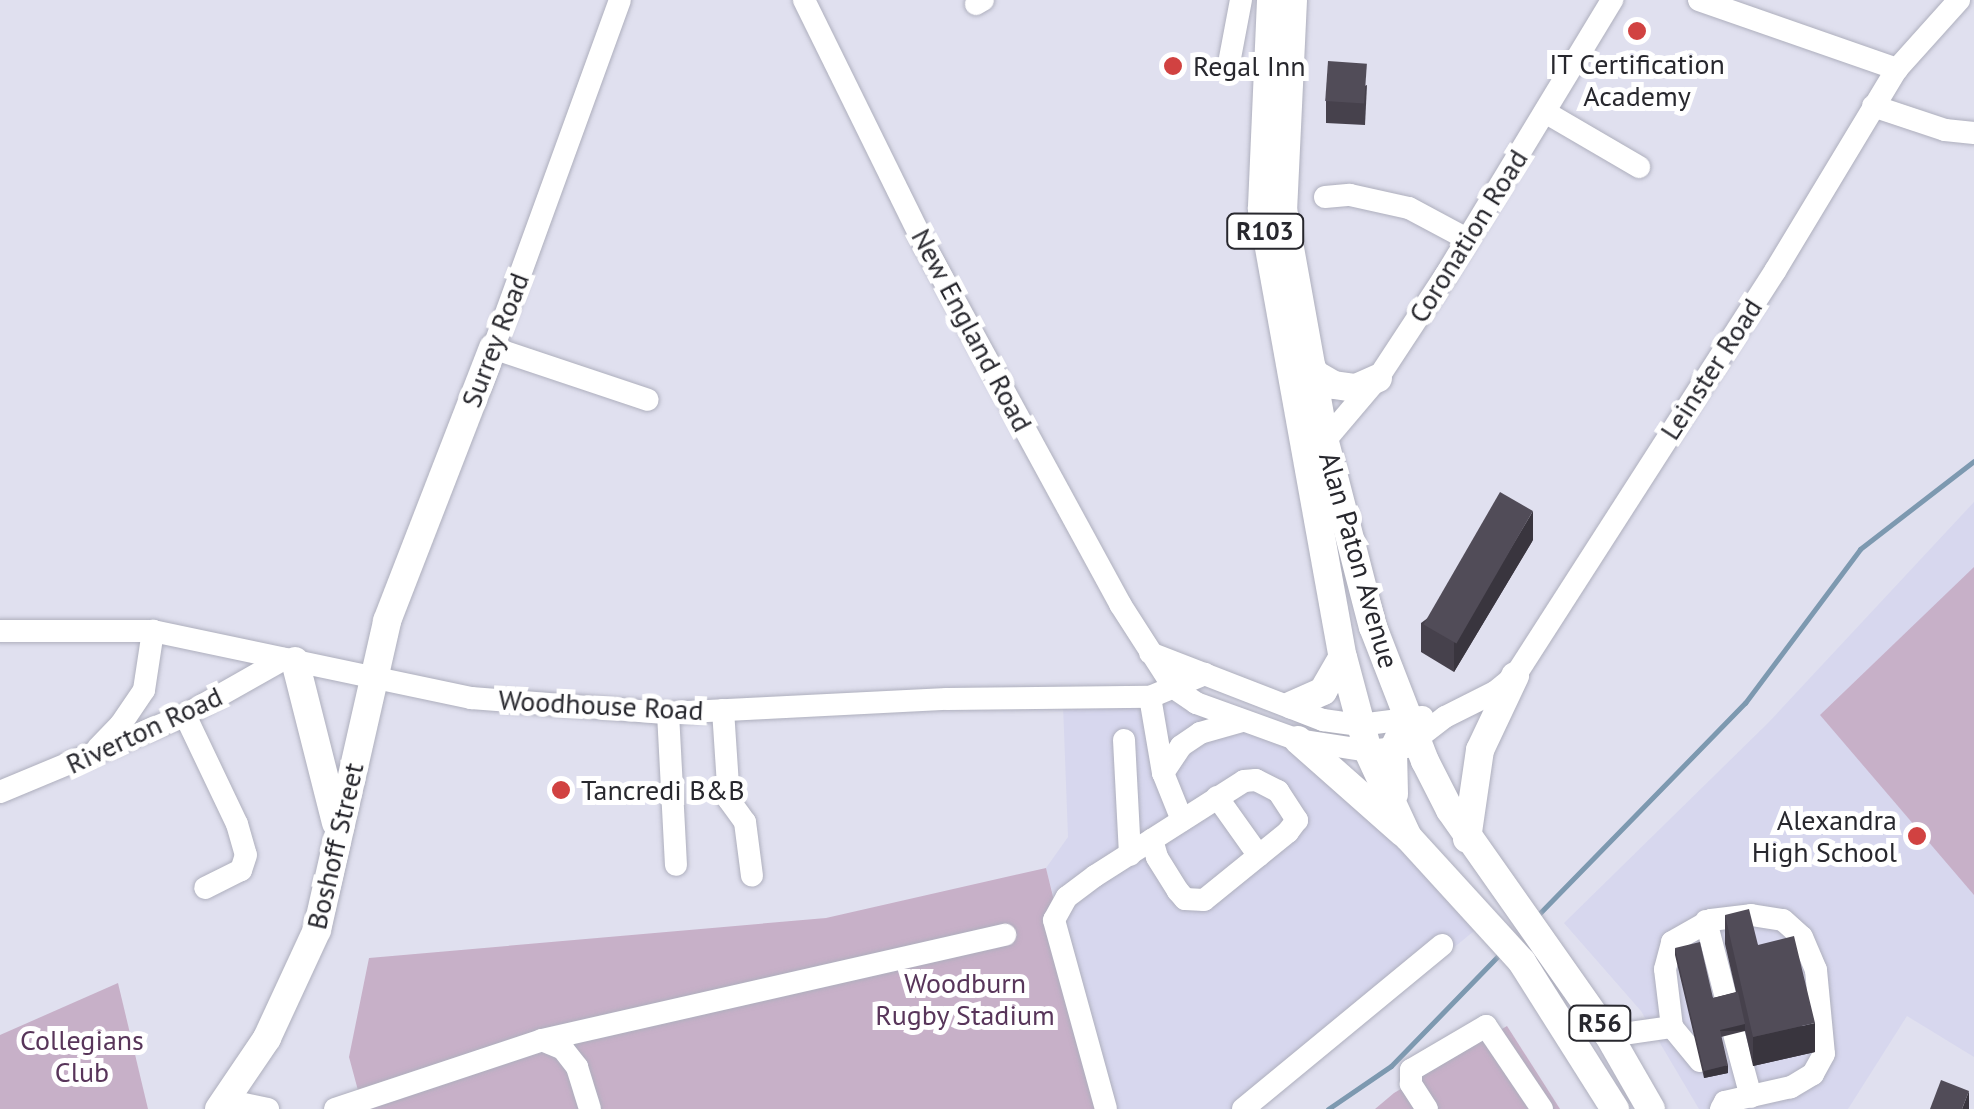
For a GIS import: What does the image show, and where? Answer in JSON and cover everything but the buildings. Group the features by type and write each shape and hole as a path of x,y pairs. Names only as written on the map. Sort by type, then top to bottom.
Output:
{"main road":[{"name":"Alan Paton Avenue","path":"1271,0 1262,209 1316,451 1363,595 1389,737 1396,810 1408,838 1522,962 1615,1109"},
{"name":"Alan Paton Avenue","path":"1293,0 1283,208 1308,360 1316,451 1344,657 1389,737 1543,942 1609,1036 1651,1109"},
{"name":"Surrey Road","path":"372,680 400,586 493,348"},
{"path":"1308,360 1315,374 1334,385 1356,388 1378,378"},
{"path":"1292,705 1323,691 1344,657"},
{"path":"290,660 339,834"},
{"path":"1467,839 1480,750 1516,676"},
{"name":"Boshoff Street","path":"222,1104 267,1038 295,984 324,910 372,680"},
{"path":"1298,740 1408,838"}],"street":[{"name":"Surrey Road","path":"493,348 620,0"},
{"name":"New England Road","path":"804,0 925,246 1150,653 1174,688 1196,702 1298,740 1389,737"},
{"path":"1230,58 1241,0"},
{"name":"Coronation Road","path":"1316,451 1378,378 1468,239 1612,0"},
{"path":"1699,0 1896,69"},
{"name":"Leinster Road","path":"1389,737 1445,717 1495,692 1516,676 1775,270 1896,69 1959,0"},
{"path":"1873,106 1945,130 1974,133"},
{"path":"1545,112 1639,168"},
{"path":"1325,196 1350,195 1396,204 1468,239"},
{"path":"493,348 648,400"},
{"name":"Woodhouse Road","path":"0,631 152,631 471,698 668,712 947,699 1150,698 1205,674"},
{"path":"89,758 122,724 144,690 152,631"},
{"path":"1150,653 1323,720 1389,737"},
{"name":"Riverton Road","path":"0,792 178,718 290,660"},
{"path":"144,690 178,718 237,824 246,855 241,870 205,888"},
{"path":"1150,698 1163,773 1182,820"},
{"path":"723,710 729,800 746,822 752,876"},
{"path":"668,712 676,865"},
{"path":"1163,773 1181,746 1200,733 1245,721"},
{"path":"1124,740 1130,854"},
{"path":"1106,1109 1054,920 1067,898 1130,854 1244,781 1256,780 1278,791 1297,820 1204,900 1192,901 1168,878 1152,840"},
{"path":"1217,797 1259,856"},
{"path":"1751,915 1783,920 1802,938 1816,970 1826,1035 1818,1066 1792,1088 1723,1106 1706,1068 1672,1027 1664,969 1667,951 1672,942 1706,922 1751,915"},
{"path":"1706,922 1726,1002"},
{"path":"335,1109 542,1040 1005,935"},
{"path":"1243,1109 1442,945"},
{"path":"1427,1109 1412,1084 1411,1070 1486,1026 1542,1109"},
{"path":"1609,1036 1672,1027"},
{"path":"1734,1034 1751,1096"},
{"path":"542,1040 562,1048 577,1067 590,1109"},
{"path":"222,1104 268,1109"}],"shaded area":[{"path":"1974,502 1974,1057 1907,1016 1848,1109 1699,1109 1641,1011 1564,923 1769,722"},
{"path":"1162,698 1336,765 1479,927 1256,1109 1108,1109 1046,868 1068,837 1063,705"}],"green space":[{"path":"1974,567 1974,895 1820,715"},
{"name":"Woodburn Rugby Stadium","path":"1046,868 1105,1109 363,1109 349,1057 369,958 826,918"},
{"name":"Collegians Club","path":"118,983 148,1109 0,1109 0,1035"},
{"path":"1507,1026 1560,1109 1375,1109 1394,1093"}],"waterway":[{"path":"1535,918 1745,703 1860,549 1974,461"},
{"path":"1328,1109 1391,1066 1503,951"}],"place":[{"name":"IT Certification Academy","path":"1637,31"},
{"name":"Regal Inn","path":"1173,66"},
{"name":"Tancredi B&B","path":"561,790"},
{"name":"Alexandra High School","path":"1917,836"}]}
